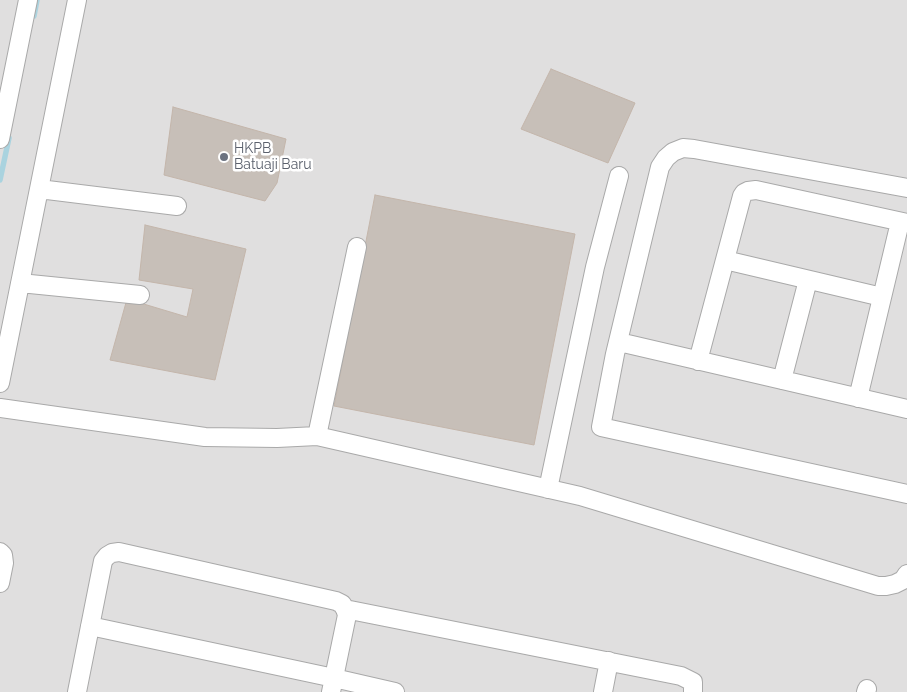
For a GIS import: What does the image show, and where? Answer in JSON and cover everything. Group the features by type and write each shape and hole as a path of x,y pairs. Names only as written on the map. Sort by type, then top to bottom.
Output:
{"street":[{"path":"0,139 28,0"},
{"path":"0,383 77,0"},
{"path":"907,188 694,149 683,148 673,152 660,167 615,354 601,427 907,494"},
{"path":"548,489 595,268 619,176"},
{"path":"39,189 177,206"},
{"path":"698,361 742,196 748,191 756,190 904,223 882,297 858,398"},
{"path":"316,436 356,247"},
{"path":"725,260 882,297"},
{"path":"782,380 808,280"},
{"path":"20,283 140,295"},
{"path":"619,342 907,409"},
{"path":"0,408 205,438 316,436 580,496 878,586 895,584 903,580 907,574"},
{"path":"0,552 3,555 4,563 0,583"},
{"path":"77,692 103,561 112,553 119,552 336,601 342,604 347,615 332,685"},
{"path":"345,609 681,676 693,682 693,692"},
{"path":"90,626 332,685 395,692"},
{"path":"603,692 609,662"}],"shaded area":[{"path":"0,0 907,0 907,692 0,692"}],"building":[{"path":"551,69 635,103 608,163 521,129"},
{"name":"HKPB Batuaji Baru","path":"173,107 286,139 277,183 265,201 164,175"},
{"path":"375,195 575,234 534,445 334,406"},
{"path":"145,225 246,249 215,380 110,360 127,299 187,317 193,289 139,280"}],"waterway":[{"path":"34,16 37,0"},
{"path":"0,180 9,138"}],"place":[{"name":"HKPB Batuaji Baru","path":"224,157"}]}
